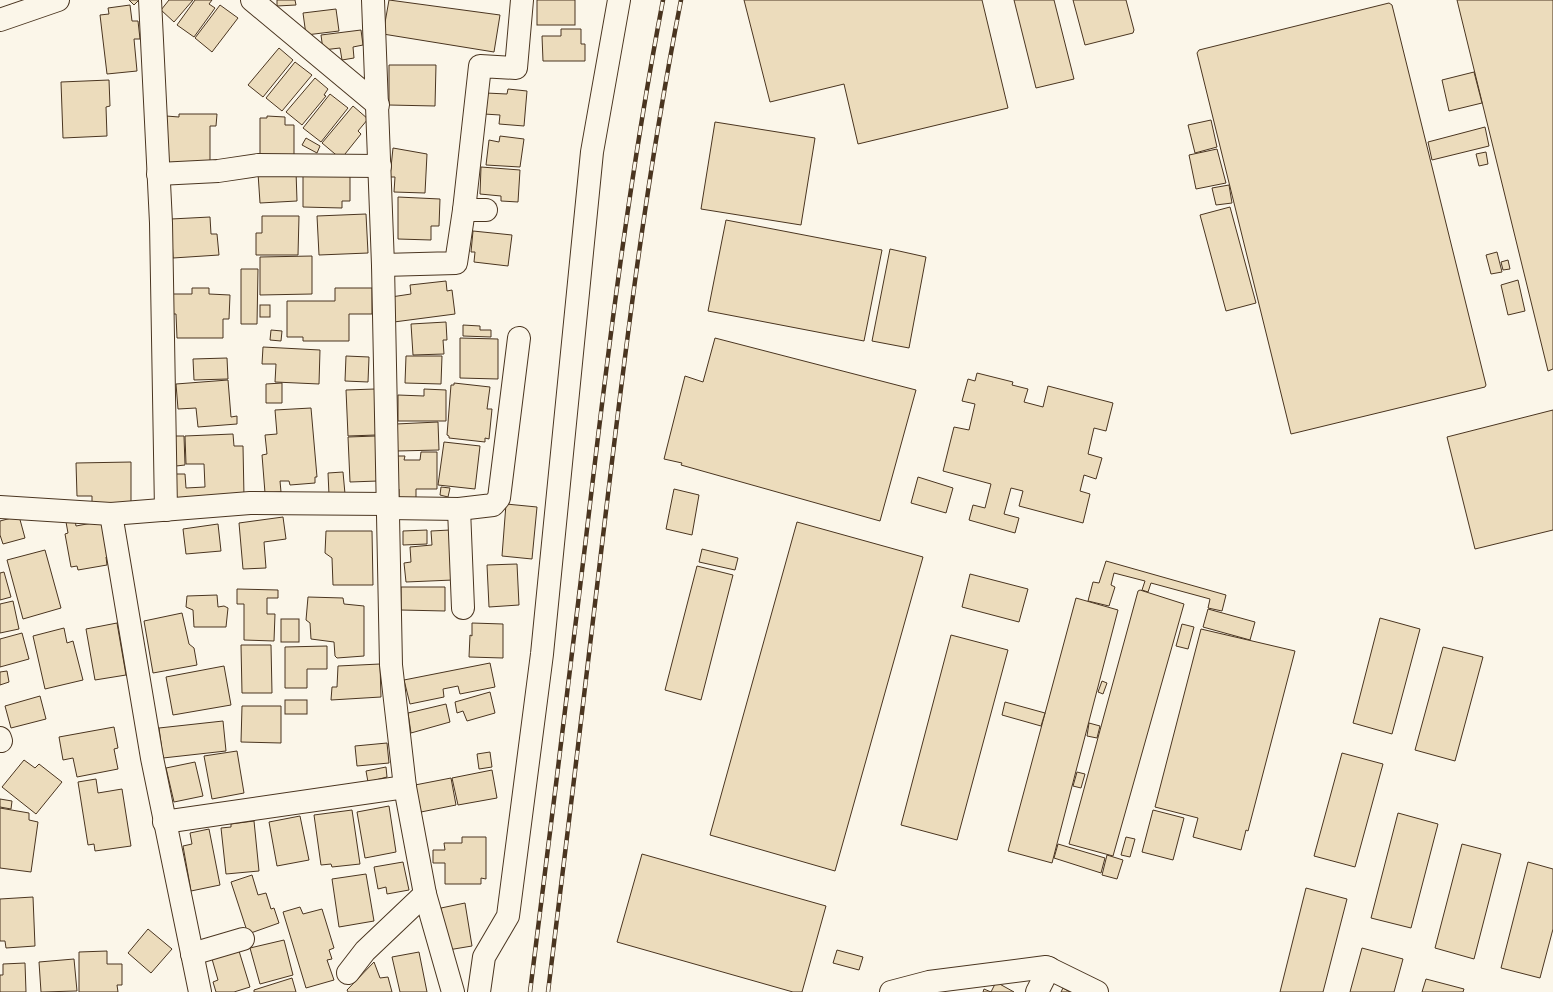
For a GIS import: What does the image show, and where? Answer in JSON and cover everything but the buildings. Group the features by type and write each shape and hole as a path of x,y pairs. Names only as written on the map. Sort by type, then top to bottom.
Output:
{"street":[{"path":"2,13 58,0"},
{"path":"150,0 165,376 166,510"},
{"path":"252,0 378,105"},
{"path":"373,0 384,265 391,665 405,787 425,894 454,992"},
{"path":"384,265 456,263 464,210 480,66 516,68 522,0"},
{"path":"479,992 484,957 508,916 542,654 592,152 619,0"},
{"path":"158,174 218,171 258,165 380,166"},
{"path":"464,210 486,210"},
{"path":"0,507 111,514 250,503 460,509 493,505 499,498 519,338"},
{"path":"460,509 463,608"},
{"path":"111,514 126,609 164,822 200,992"},
{"path":"164,822 405,787"},
{"path":"348,973 365,951 425,894"},
{"path":"192,954 243,939"},
{"path":"891,992 929,982 1046,967 1097,992"},
{"path":"1037,992 1049,968"}],"railway":[{"path":"530,992 602,403 620,268 629,201 663,0"},
{"path":"548,992 636,276 656,138 681,0"}]}
